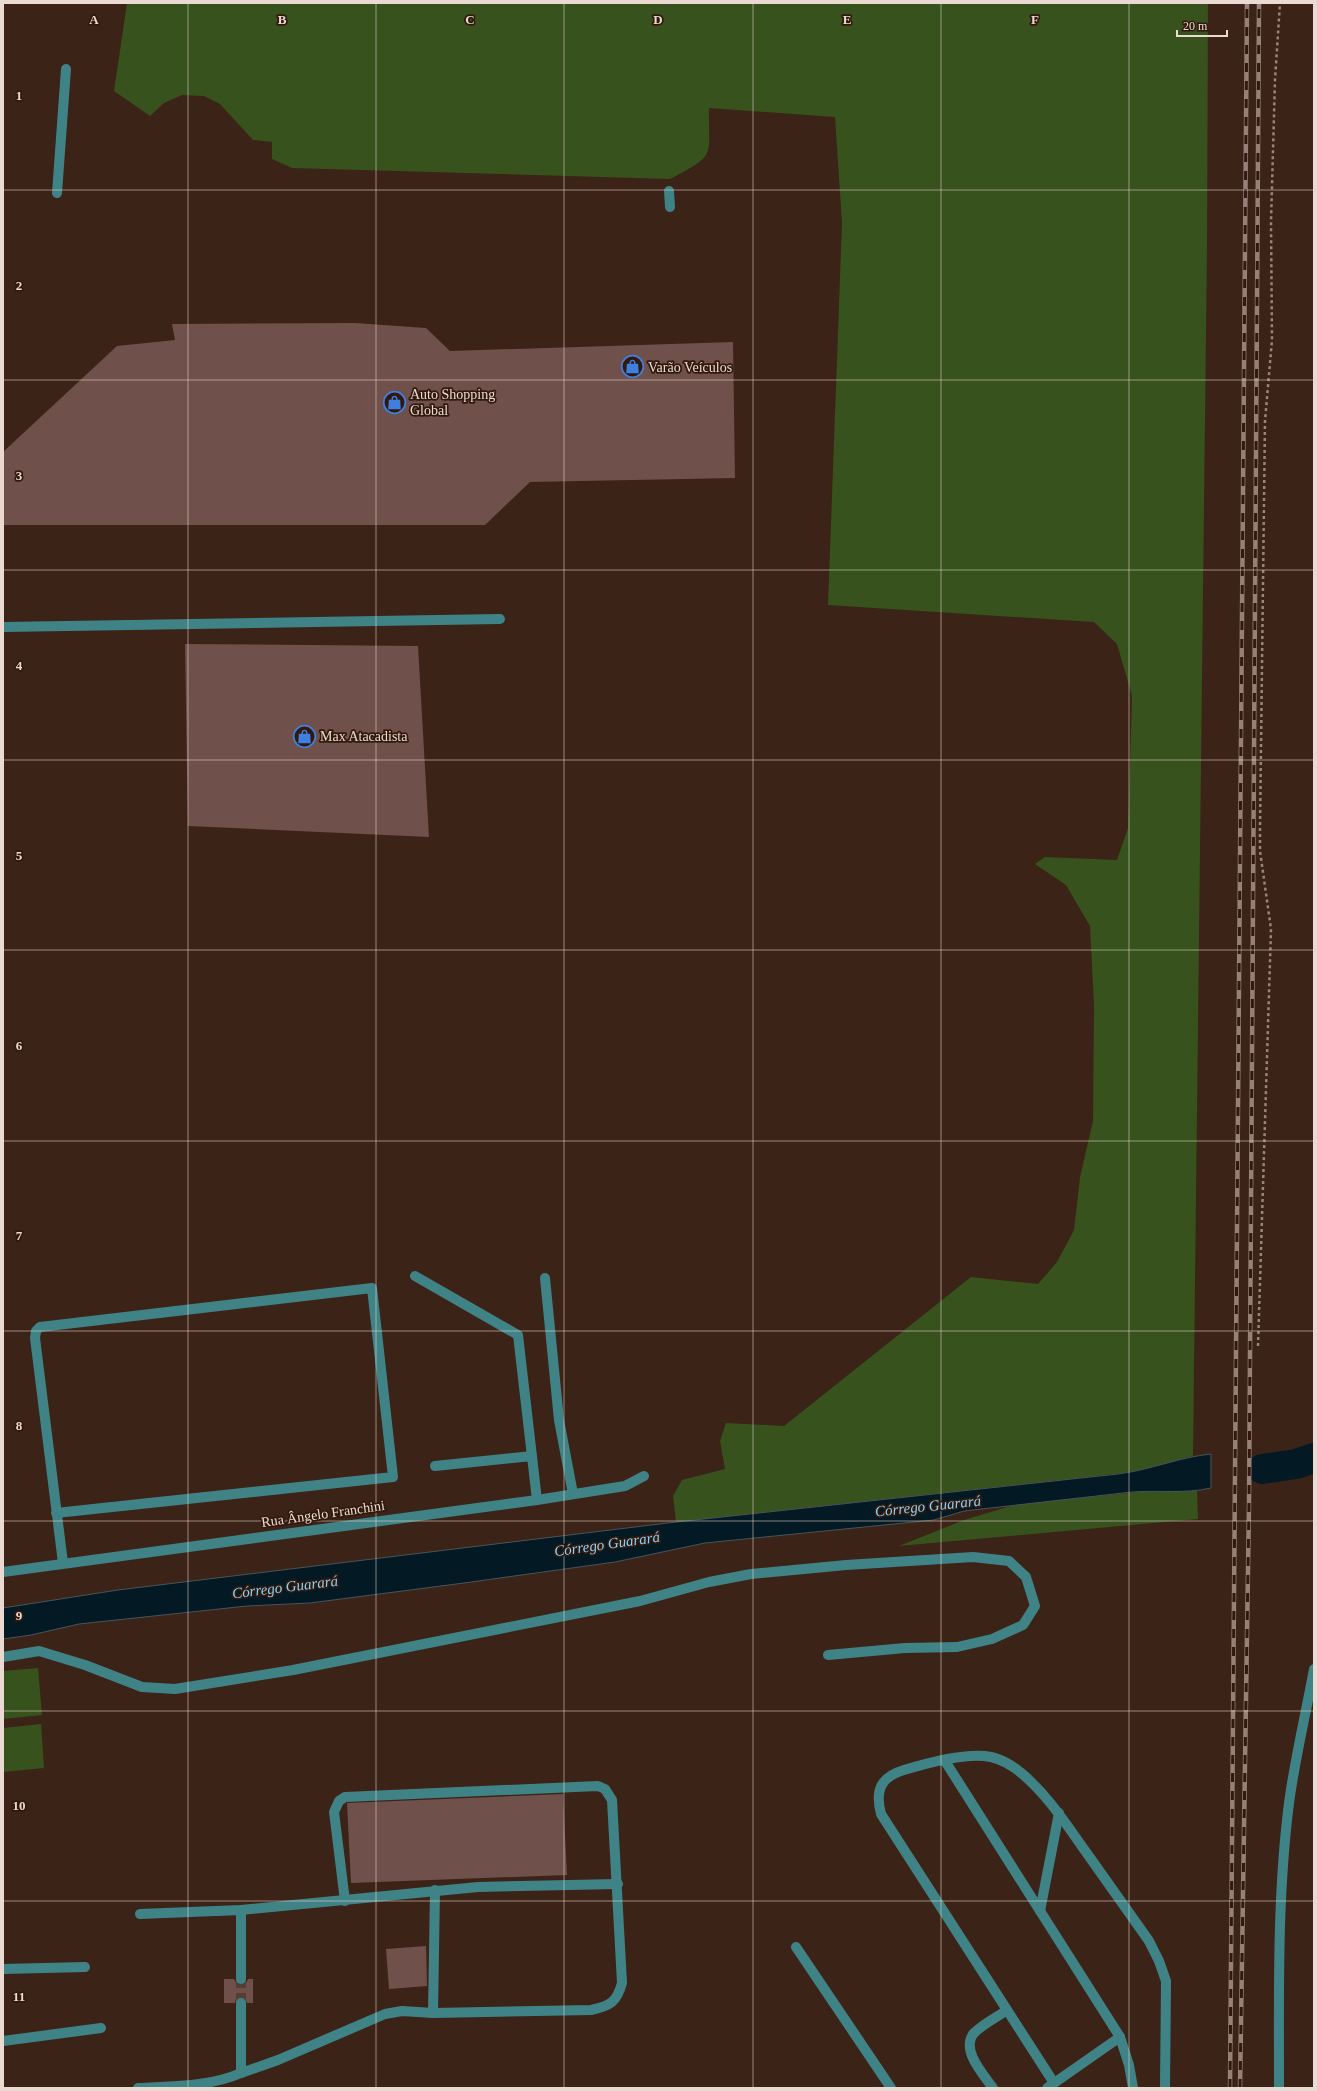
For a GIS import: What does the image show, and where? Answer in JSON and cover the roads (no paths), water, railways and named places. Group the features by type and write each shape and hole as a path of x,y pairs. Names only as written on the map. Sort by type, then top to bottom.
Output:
{"street":[{"path":"57,193 66,69"},
{"path":"669,191 670,207"},
{"path":"3,627 500,620"},
{"path":"415,1276 518,1335 537,1500"},
{"path":"545,1278 559,1420 573,1494"},
{"path":"56,1513 393,1477 372,1288 40,1327 36,1331 35,1338 56,1513 62,1563"},
{"path":"435,1466 532,1456"},
{"name":"Rua Ângelo Franchini","path":"3,1572 537,1500 625,1486 644,1476"},
{"path":"3,1657 39,1651 85,1665 142,1687 175,1689 293,1670 640,1601 709,1582 751,1574 846,1565 973,1557 1008,1561 1026,1577 1035,1606 1023,1625 992,1639 957,1647 905,1648 828,1655"},
{"path":"1279,2088 1279,1917 1283,1857 1289,1802 1314,1669"},
{"path":"1120,2037 1051,2085 1007,2010 881,1814 878,1801 880,1787 889,1777 903,1770 944,1761 970,1757 990,1757 1007,1764 1020,1772 1059,1813 1149,1941 1160,1961 1166,1981 1165,2088"},
{"path":"944,1761 1120,2037 1129,2065 1133,2088"},
{"path":"138,2088 216,2082 278,2060 385,2014 402,2011 433,2013 591,2010 612,2003 619,1995 622,1983 618,1884 612,1800 605,1789 598,1786 345,1797 335,1806 334,1812 345,1901"},
{"path":"1040,1911 1059,1813"},
{"path":"140,1914 241,1910 345,1901 435,1890 618,1884"},
{"path":"433,2013 435,1890"},
{"path":"241,1910 241,1979"},
{"path":"796,1947 892,2088"},
{"path":"3,1969 85,1967"},
{"path":"241,2003 241,2072"},
{"path":"993,2088 972,2056 971,2040 974,2033 1007,2010"},
{"path":"3,2041 101,2028"}],"water":[{"path":"1211,1454 1211,1488 1201,1490 1132,1492 964,1511 934,1520 705,1543 615,1562 464,1583 310,1603 247,1606 79,1624 31,1635 3,1639 3,1608 118,1590 676,1522 1118,1474"}],"waterway":[{"name":"Córrego Guarará","path":"1262,1469 1296,1464 1314,1458"}],"tunnel":[{"path":"241,1979 241,2003"}],"railway":[{"path":"1230,2088 1247,3"},
{"path":"1240,2088 1249,1505 1259,3"}],"place":[{"name":"Varão Veículos","path":"632,367"},
{"name":"Auto Shopping Global","path":"395,402"},
{"name":"Max Atacadista","path":"305,736"}]}
